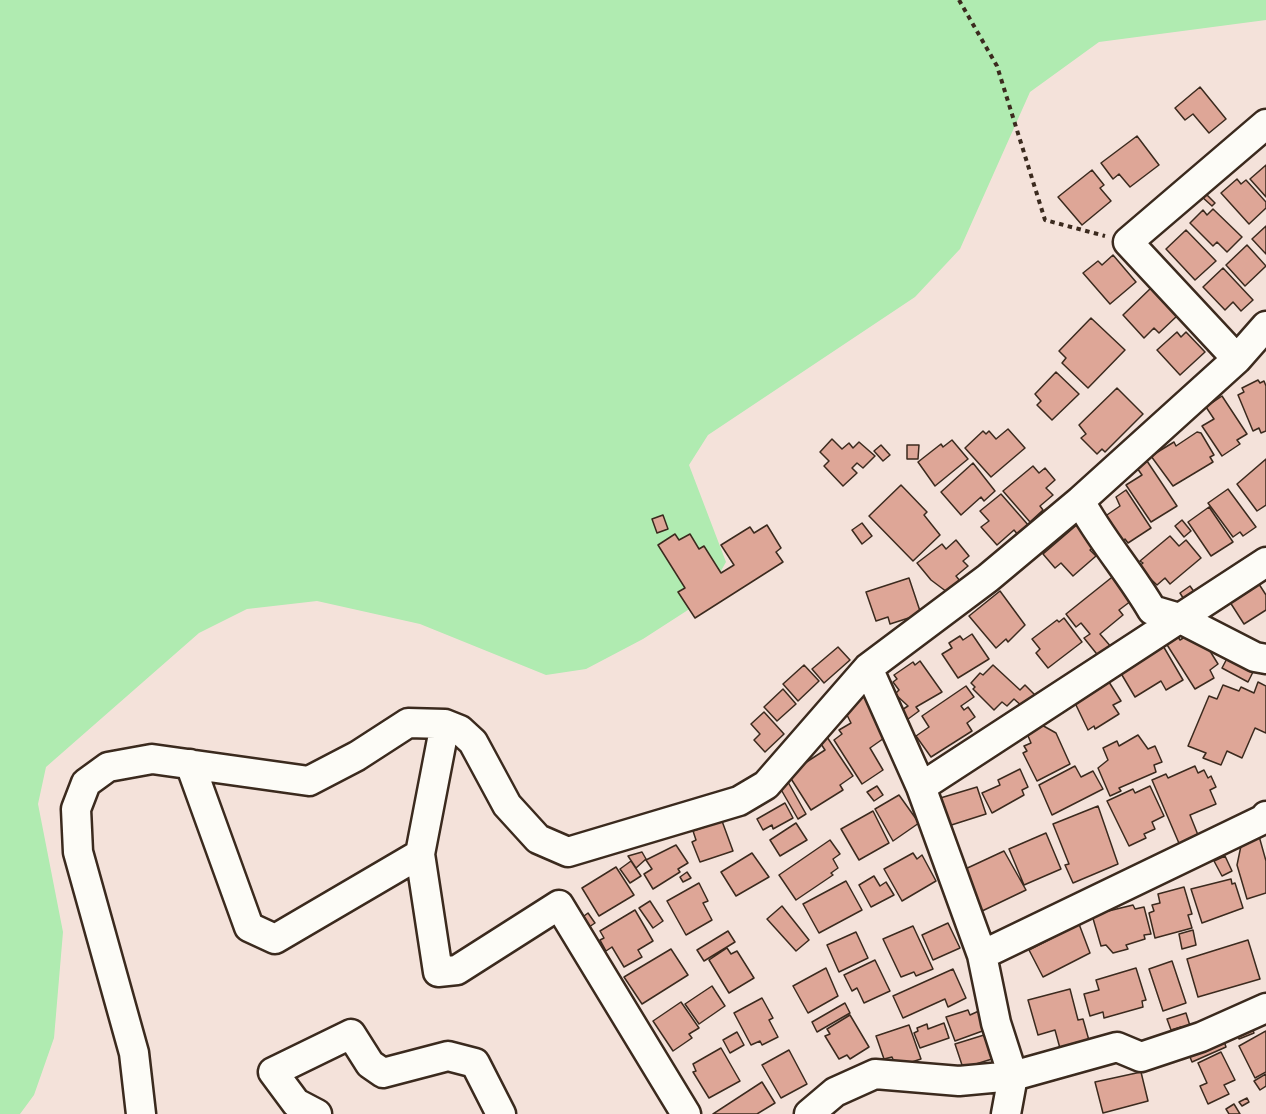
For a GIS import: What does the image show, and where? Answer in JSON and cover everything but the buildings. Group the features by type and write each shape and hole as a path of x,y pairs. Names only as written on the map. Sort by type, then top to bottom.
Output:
{"street":[{"path":"1237,359 1128,242 1266,124"},
{"path":"141,1114 134,1053 78,852 76,809 86,783 108,767 152,759 309,781 357,756 408,723 446,724 460,730 473,742 507,806 538,839 568,852 739,801 766,785 868,668 988,578 1080,501 1237,359 1266,326"},
{"path":"1080,501 1097,532 1139,588 1152,610 1179,618 1255,657 1266,659"},
{"path":"921,787 1266,562"},
{"path":"868,668 921,787 982,955 996,1023 1013,1076 1006,1114"},
{"path":"446,724 420,854 438,972 457,970 559,905 686,1114"},
{"path":"190,764 249,927 275,939 420,854"},
{"path":"982,955 1243,830 1266,816"},
{"path":"809,1114 835,1092 875,1074 959,1081 1013,1076 1117,1047 1142,1057 1201,1037 1266,1008"},
{"path":"317,1114 296,1103 273,1072 351,1034 370,1064 383,1072 448,1056 475,1063 501,1114"}],"path":[{"path":"959,0 997,66 1045,220 1128,242"}],"green space":[{"path":"0,0 1266,0 1266,20 1099,42 1030,92 960,249 915,297 708,435 689,465 726,562 705,599 643,639 586,669 546,675 420,624 317,601 247,609 199,633 46,767 38,804 63,932 54,1038 34,1095 20,1114 0,1114"}]}
